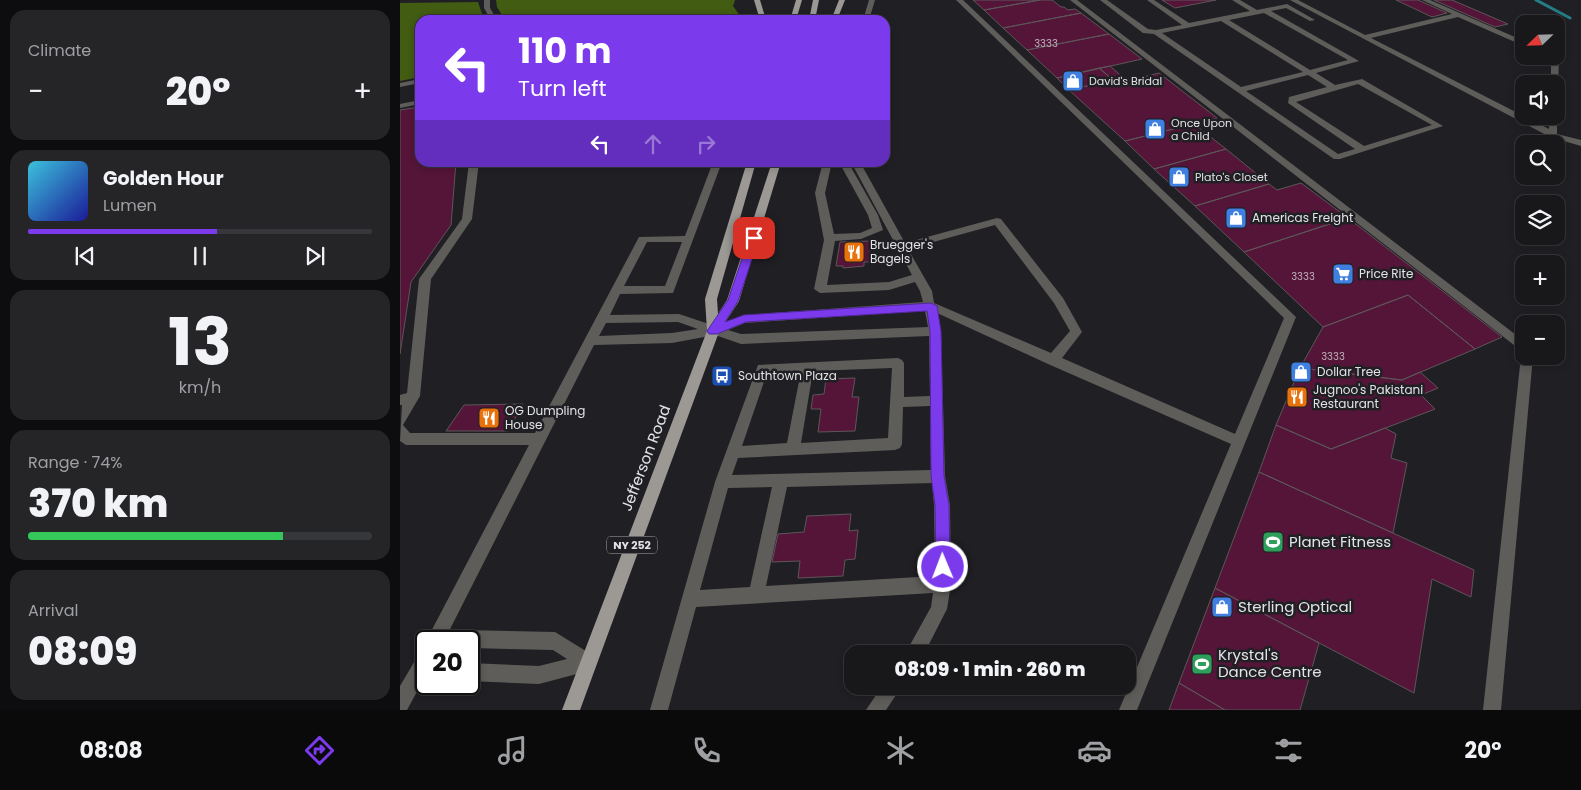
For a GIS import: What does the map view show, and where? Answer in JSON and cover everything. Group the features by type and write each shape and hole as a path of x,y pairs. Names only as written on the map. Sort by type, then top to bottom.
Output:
{"main road":[{"path":"757,0 760,15"},
{"path":"794,15 799,0"},
{"path":"813,15 816,0"},
{"path":"836,15 842,0"},
{"name":"Jefferson Road","path":"713,331 711,299 751,167"},
{"name":"Jefferson Road","path":"570,710 713,331 733,301 775,167"}],"street":[{"path":"487,0 492,15"},
{"path":"868,15 872,0"},
{"path":"959,0 1290,317 1128,710"},
{"path":"1073,0 1515,341"},
{"path":"1103,0 1146,31 1156,32 1260,11 1289,3"},
{"path":"1150,0 1189,26"},
{"path":"1235,0 1260,11 1354,61 1240,90"},
{"path":"1276,0 1289,3 1365,37 1553,135 1554,125"},
{"path":"1425,0 1515,40"},
{"path":"1289,3 1312,20"},
{"path":"1365,37 1458,15"},
{"path":"1223,19 1334,88"},
{"path":"1156,32 1337,157 1439,126 1359,81 1334,88 1307,91 1292,99 1292,103 1362,149"},
{"path":"1287,79 1295,84"},
{"path":"400,85 415,82"},
{"path":"400,106 415,103"},
{"path":"1565,138 1581,143"},
{"path":"400,421 406,398 425,279 467,219 473,167"},
{"path":"618,290 669,290 716,167"},
{"path":"826,167 820,182 819,200 829,238 820,288 889,286 918,277"},
{"path":"829,238 861,236 878,230 873,215 846,167"},
{"path":"859,167 918,277 931,306 935,331 938,476 942,505 942,584 939,609 919,645"},
{"path":"902,247 997,221 1067,311 1076,332 1052,361"},
{"path":"441,630 643,239 688,239"},
{"path":"590,341 672,338 713,331 744,318 931,306 1052,361 1240,442"},
{"path":"601,320 679,318 741,340 935,331"},
{"path":"659,710 722,482 762,368 898,363 895,444 733,452"},
{"path":"1492,710 1525,365"},
{"path":"793,449 808,366"},
{"path":"896,402 937,401"},
{"path":"400,430 406,439 538,439"},
{"path":"722,482 938,476"},
{"path":"756,595 781,481"},
{"path":"690,599 942,584"},
{"path":"480,639 554,641 588,662"},
{"path":"480,672 539,675 588,662"},
{"path":"400,704 415,678"},
{"path":"875,710 886,695"}],"green space":[{"path":"496,0 735,0 733,6 739,15 502,15 497,7"},
{"path":"478,2 482,15 415,15 415,78 400,81 400,3"}],"building":[{"path":"973,0 1040,0 984,10"},
{"path":"1040,0 1052,0 1061,7 1068,10 1075,9 1081,13 1003,28 984,10"},
{"path":"1162,0 1216,0 1175,8"},
{"path":"1396,0 1418,0 1447,13 1432,17"},
{"path":"1434,0 1452,0 1508,24 1495,27"},
{"path":"1081,13 1109,34 1027,50 1003,28"},
{"path":"1109,34 1142,59 1057,78 1027,50"},
{"path":"1110,66 1127,81 1159,73 1217,118 1125,141 1069,90 1113,80 1099,68"},
{"path":"1099,68 1113,80 1069,90 1057,78"},
{"path":"415,108 415,167 456,167 451,225 411,282 400,354 400,110"},
{"path":"1194,124 1226,149 1154,169 1125,141"},
{"path":"1226,149 1269,184 1195,206 1154,169"},
{"path":"1301,183 1348,218 1244,252 1195,206 1269,184 1277,190"},
{"name":"Price Rite","path":"1348,218 1502,337 1475,349 1408,295 1323,327 1244,252"},
{"name":"Bruegger's Bagels","path":"871,241 869,262 864,262 864,266 843,268 843,266 836,266 840,242"},
{"path":"1408,295 1475,349 1402,380 1300,368 1323,327"},
{"path":"1300,368 1402,380 1420,372 1438,388 1421,395 1435,409 1331,449 1276,425"},
{"path":"855,378 852,397 859,397 855,431 818,432 821,409 811,409 813,395 824,394 826,379"},
{"path":"523,404 508,431 446,431 464,405"},
{"path":"1276,425 1331,449 1385,428 1396,434 1391,458 1407,463 1393,533 1259,472"},
{"path":"1259,472 1474,570 1471,597 1432,579 1414,693 1215,588"},
{"path":"851,514 849,531 858,530 855,559 845,560 843,576 798,578 800,561 772,562 778,534 804,532 807,516"},
{"path":"1215,588 1319,643 1300,710 1225,710 1179,683"},
{"path":"1179,683 1225,710 1169,710"}],"waterway":[{"path":"1536,0 1570,18"}],"place":[{"name":"David's Bridal","path":"1073,81"},
{"name":"Once Upon a Child","path":"1155,129"},
{"name":"Plato's Closet","path":"1179,177"},
{"name":"Americas Freight","path":"1236,218"},
{"name":"Bruegger's Bagels","path":"854,252"},
{"name":"Price Rite","path":"1343,274"},
{"name":"Dollar Tree","path":"1301,372"},
{"name":"Southtown Plaza","path":"722,376"},
{"name":"Jugnoo's Pakistani Restaurant","path":"1297,397"},
{"name":"OG Dumpling House","path":"489,418"},
{"name":"Planet Fitness","path":"1273,542"},
{"name":"Sterling Optical","path":"1222,607"},
{"name":"Krystal's Dance Centre","path":"1202,664"}],"route":[{"path":"754,238 733,301 713,331 744,318 931,306 935,331 938,476 942,505 943,567"}]}
